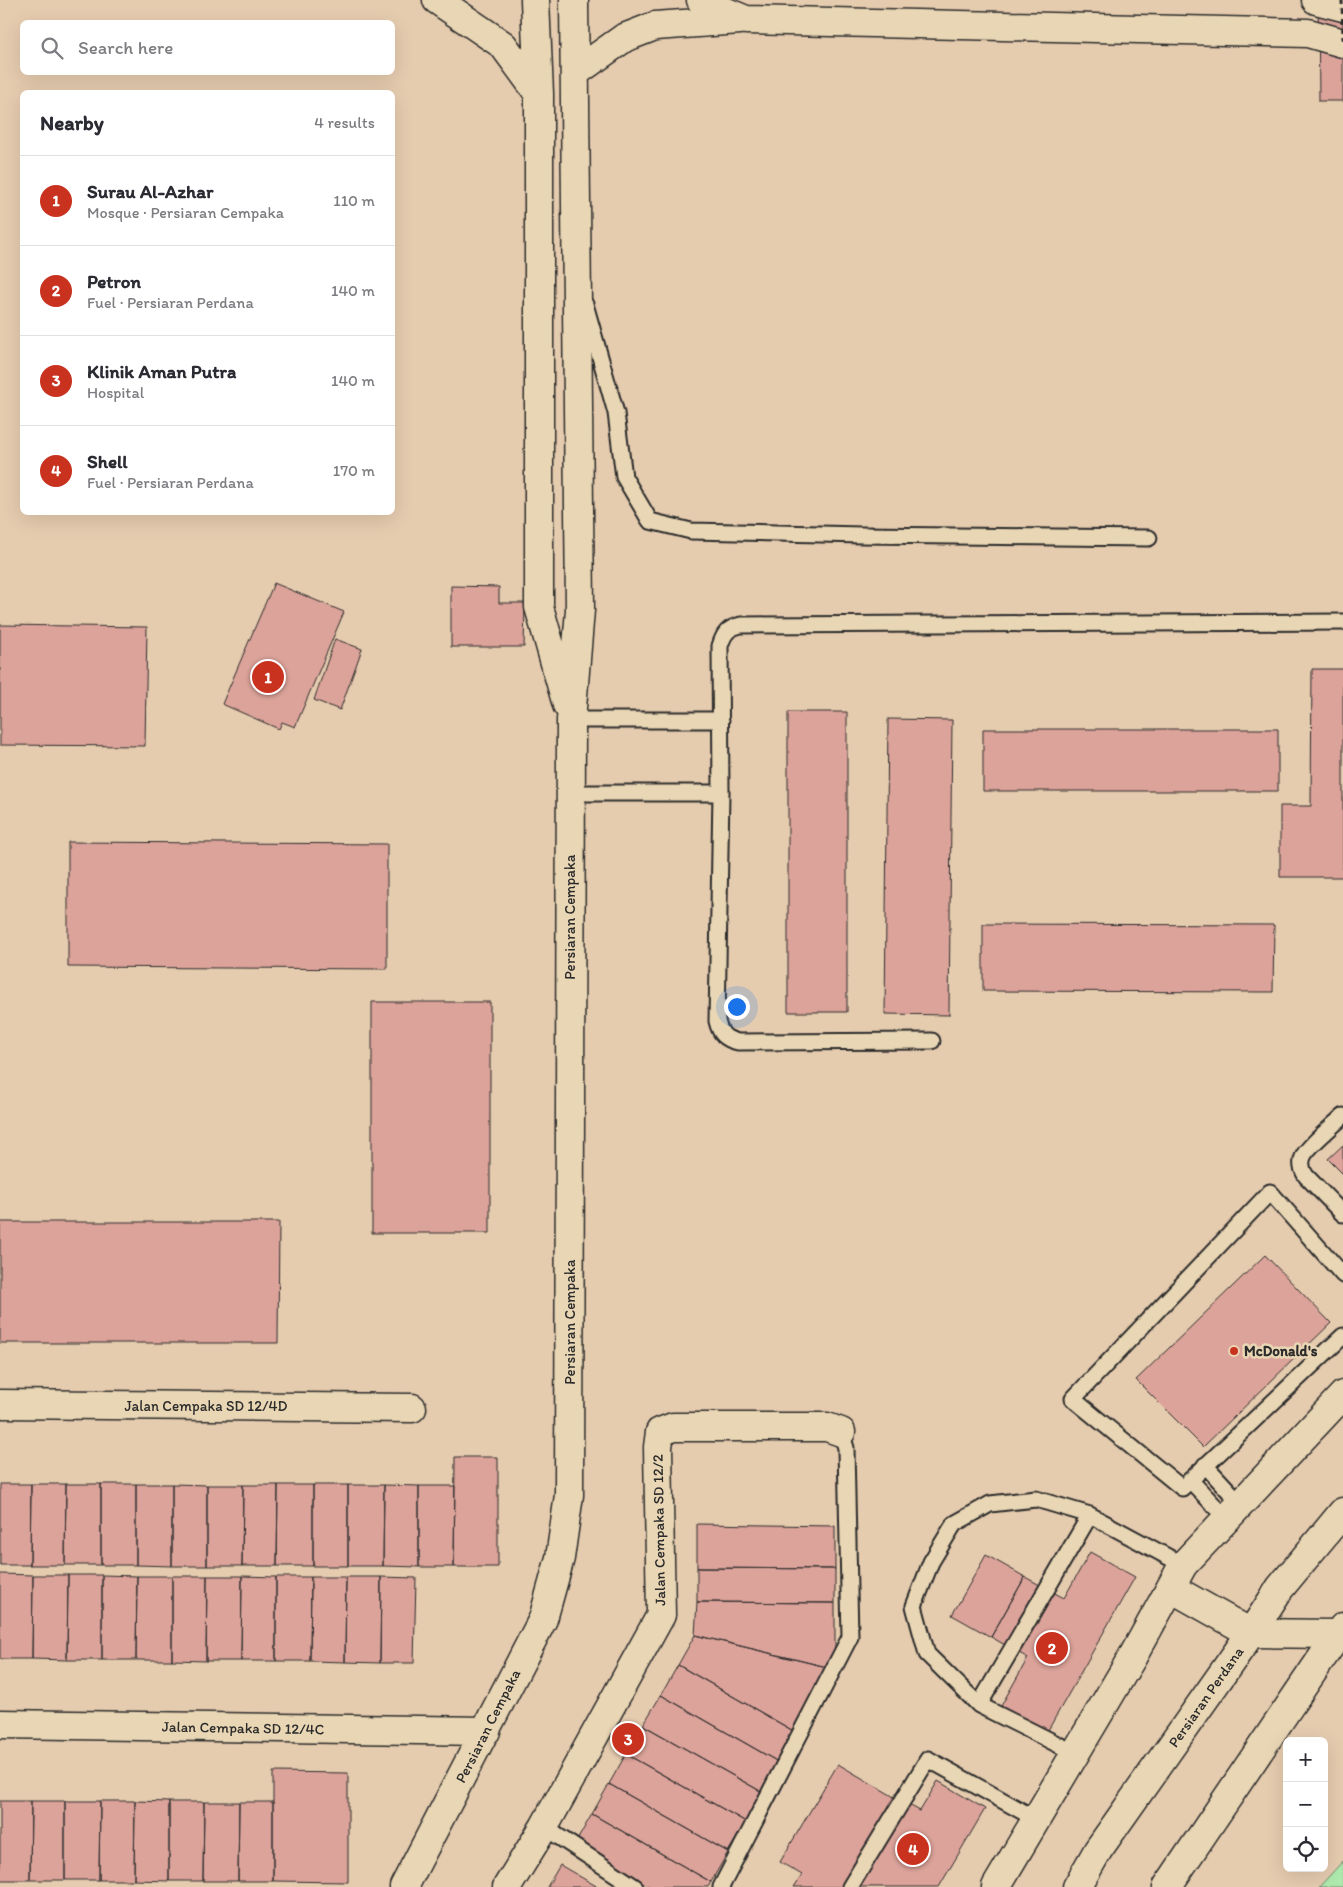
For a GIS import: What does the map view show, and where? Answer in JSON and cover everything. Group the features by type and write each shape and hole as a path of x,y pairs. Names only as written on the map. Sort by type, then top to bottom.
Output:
{"street":[{"path":"437,0 503,45 539,94"},
{"path":"535,0 539,94 539,607 571,720"},
{"path":"571,720 580,610 574,0"},
{"path":"701,0 746,20"},
{"path":"1316,0 1343,6"},
{"path":"576,72 624,38 656,26 746,20 1308,33 1343,41"},
{"name":"Persiaran Cempaka","path":"404,1887 543,1619 560,1558 569,1495 571,720"},
{"path":"996,1887 1177,1576 1233,1510 1343,1395"},
{"name":"Jalan Cempaka SD 12/4D","path":"0,1404 412,1408"},
{"name":"Jalan Cempaka SD 12/2","path":"506,1887 544,1827 661,1615 658,1447 660,1432 673,1427 827,1427 841,1432"},
{"name":"Persiaran Perdana","path":"1077,1887 1098,1850 1252,1633 1280,1588 1343,1512"},
{"path":"1177,1576 1252,1633 1340,1631"},
{"path":"1167,1887 1340,1631"},
{"name":"Jalan Cempaka SD 12/4C","path":"0,1724 486,1731"}],"lane":[{"path":"577,279 604,366 616,413 624,477 650,521 691,531 1149,538"},
{"path":"932,1041 738,1042 727,1040 719,1032 717,1021 721,793 720,646 723,635 731,628 741,625 1343,622"},
{"path":"571,720 721,720"},
{"path":"570,793 721,793"},
{"path":"1343,1116 1304,1154 1301,1163 1302,1171 1306,1176 1343,1214"},
{"path":"1343,1274 1270,1192 1073,1398 1182,1488 1343,1336"},
{"path":"721,1887 850,1637 846,1448 841,1432"},
{"path":"1205,1465 1233,1510"},
{"path":"1190,1480 1233,1510"},
{"path":"1075,1753 979,1705 927,1654 914,1606 931,1562 954,1524 990,1504 1036,1499 1090,1515 1177,1576"},
{"path":"979,1705 1090,1515"},
{"path":"850,1887 928,1759 1036,1819"},
{"path":"544,1827 635,1887"}],"path":[{"path":"1342,0 1343,41"}],"green space":[{"path":"1343,1861 1343,1887 1319,1887"}],"building":[{"path":"1318,0 1343,0 1343,101 1319,101"},
{"path":"274,583 344,612 295,727 282,722 279,729 222,704"},
{"path":"451,586 499,587 499,603 525,603 524,647 451,647"},
{"path":"0,625 147,627 145,746 0,745"},
{"path":"335,639 362,649 340,710 314,700"},
{"path":"1312,669 1343,669 1343,877 1280,877 1280,806 1311,806"},
{"path":"788,712 847,712 847,1012 788,1012"},
{"path":"888,719 952,720 949,1015 885,1014"},
{"path":"983,729 1278,729 1278,791 983,791"},
{"path":"68,842 387,844 387,969 68,967"},
{"path":"983,924 1274,925 1273,992 983,991"},
{"path":"372,1002 490,1002 490,1233 372,1233"},
{"path":"1343,1145 1343,1174 1328,1159"},
{"path":"0,1222 279,1222 278,1343 0,1343"},
{"name":"McDonald's","path":"1265,1255 1331,1323 1203,1447 1136,1380"},
{"path":"455,1457 498,1457 498,1567 454,1567"},
{"path":"0,1484 31,1484 30,1565 0,1565"},
{"path":"31,1484 66,1484 65,1565 30,1565"},
{"path":"66,1484 101,1484 101,1565 65,1565"},
{"path":"101,1484 136,1484 136,1565 101,1565"},
{"path":"136,1484 172,1484 172,1566 136,1565"},
{"path":"172,1484 207,1485 207,1566 172,1566"},
{"path":"207,1485 243,1485 242,1566 207,1566"},
{"path":"243,1485 278,1485 277,1566 242,1566"},
{"path":"278,1485 313,1485 313,1566 277,1566"},
{"path":"313,1485 348,1485 348,1566 313,1566"},
{"path":"348,1485 384,1485 383,1566 348,1566"},
{"path":"384,1485 419,1486 419,1567 383,1566"},
{"path":"419,1486 455,1486 454,1567 419,1567"},
{"path":"697,1524 835,1526 835,1569 697,1568"},
{"path":"1090,1552 1135,1577 1047,1732 1001,1706 1028,1658 991,1637 1025,1577 1064,1598"},
{"path":"986,1555 1025,1577 991,1637 952,1615"},
{"path":"697,1568 835,1569 835,1603 697,1602"},
{"path":"0,1574 33,1575 32,1659 0,1659"},
{"path":"33,1575 68,1575 67,1660 32,1659"},
{"path":"68,1575 102,1575 102,1660 67,1660"},
{"path":"102,1575 137,1576 136,1660 102,1660"},
{"path":"137,1576 172,1576 172,1660 136,1660"},
{"path":"172,1576 207,1576 206,1661 172,1660"},
{"path":"207,1576 242,1576 241,1661 206,1661"},
{"path":"242,1576 276,1577 276,1661 241,1661"},
{"path":"276,1577 311,1577 310,1661 276,1661"},
{"path":"311,1577 346,1577 345,1662 310,1661"},
{"path":"346,1577 381,1577 380,1663 345,1662"},
{"path":"381,1577 416,1578 414,1663 380,1663"},
{"path":"697,1602 835,1603 835,1669 695,1635"},
{"path":"695,1635 835,1669 797,1733 678,1665"},
{"path":"678,1665 797,1733 780,1763 661,1695"},
{"path":"661,1695 780,1763 762,1792 643,1725"},
{"path":"643,1725 762,1792 746,1822 626,1754"},
{"path":"626,1754 746,1822 728,1852 609,1784"},
{"path":"838,1764 896,1798 843,1887 794,1887 802,1875 780,1862"},
{"path":"273,1772 348,1773 348,1882 273,1881"},
{"path":"938,1781 985,1809 939,1887 843,1887 896,1798 920,1811"},
{"path":"609,1784 728,1852 711,1882 592,1814"},
{"path":"0,1801 31,1801 30,1880 0,1880"},
{"path":"31,1801 65,1801 65,1880 30,1880"},
{"path":"65,1801 100,1801 99,1880 65,1880"},
{"path":"100,1801 135,1801 134,1880 99,1880"},
{"path":"135,1801 169,1802 169,1881 134,1880"},
{"path":"169,1802 204,1802 203,1881 169,1881"},
{"path":"204,1802 239,1802 238,1881 203,1881"},
{"path":"239,1802 273,1802 273,1881 238,1881"},
{"path":"592,1814 711,1882 708,1887 651,1887 575,1844"},
{"path":"560,1865 598,1887 547,1887"}],"place":[{"name":"Surau Al-Azhar","path":"268,677"},
{"name":"McDonald's","path":"1234,1351"},
{"name":"Petron","path":"1052,1648"},
{"name":"Klinik Aman Putra","path":"628,1739"},
{"name":"Shell","path":"913,1849"}]}
